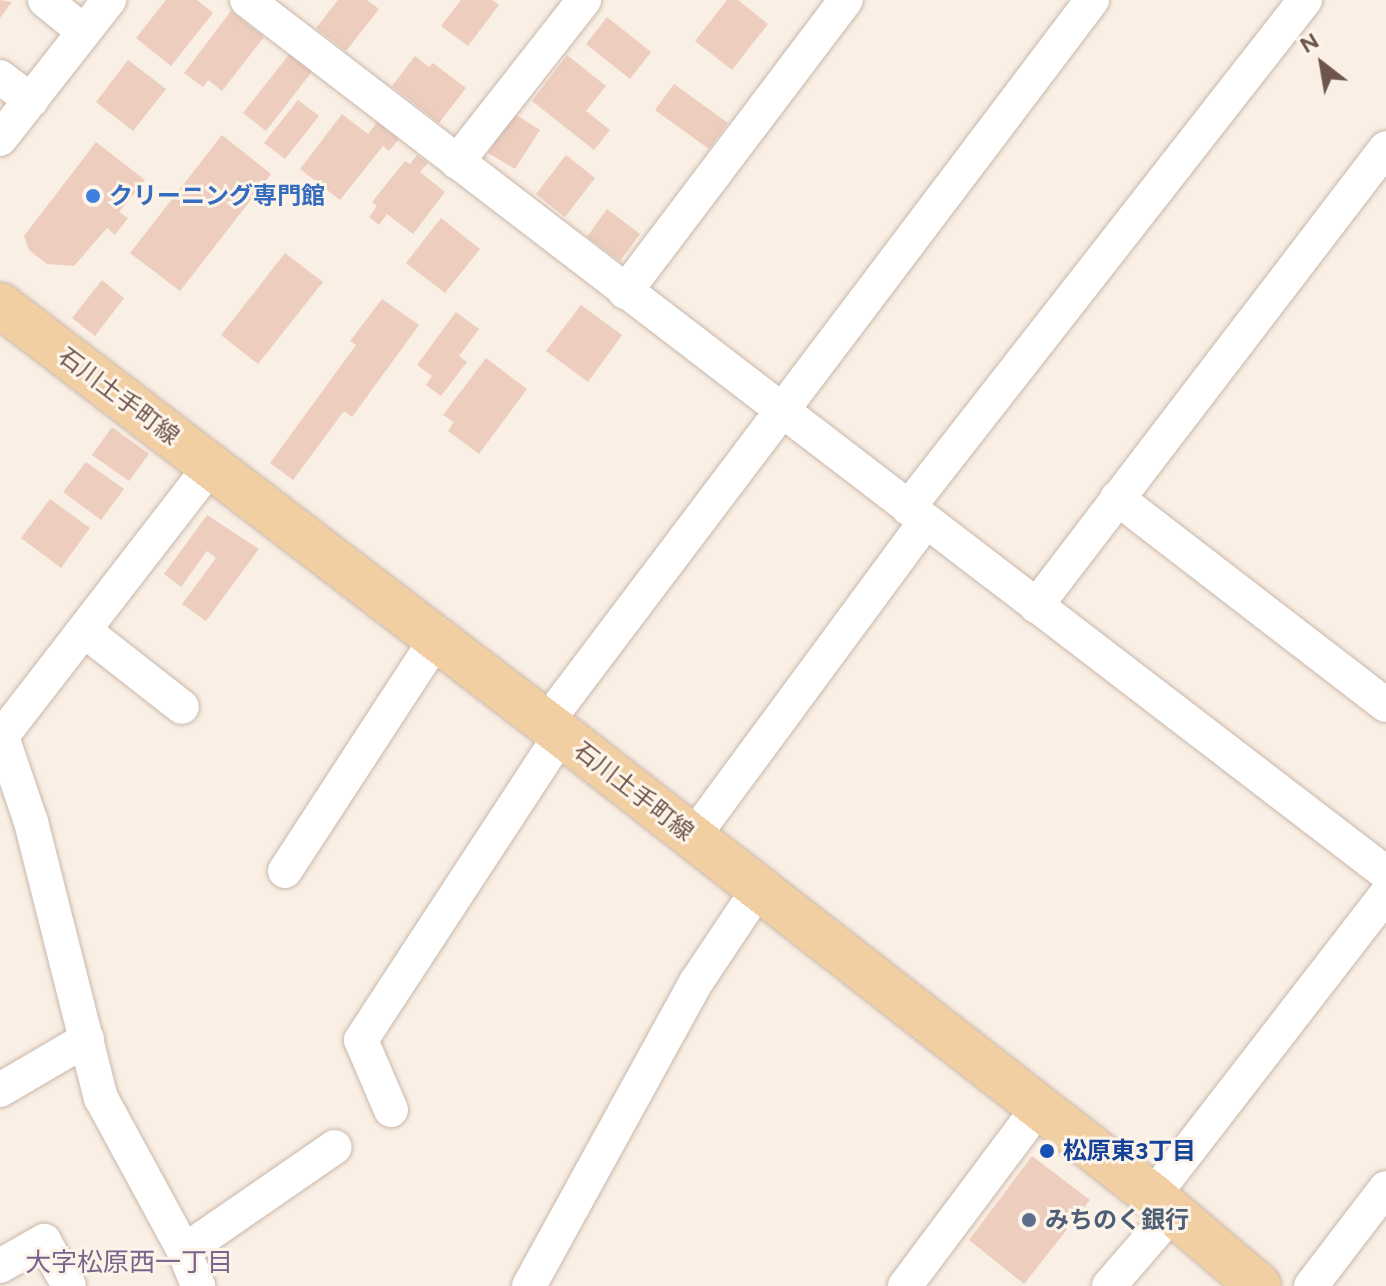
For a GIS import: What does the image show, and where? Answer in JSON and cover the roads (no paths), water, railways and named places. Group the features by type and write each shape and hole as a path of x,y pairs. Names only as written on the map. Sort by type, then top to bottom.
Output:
{"main road":[{"name":"石川土手町線","path":"0,305 554,728 1162,1204 1259,1286"}],"street":[{"path":"45,0 84,32"},
{"path":"0,139 109,0"},
{"path":"247,0 1386,873"},
{"path":"457,162 584,0"},
{"path":"625,292 846,0"},
{"path":"391,1110 361,1040 554,728 780,411 1092,0"},
{"path":"693,837 917,515 1305,0"},
{"path":"0,77 31,100"},
{"path":"1036,606 1117,498 1375,183 1386,148"},
{"path":"198,1286 184,1251 101,1098 31,822 1,734 85,631 211,466"},
{"path":"1117,498 1386,705"},
{"path":"85,631 182,707"},
{"path":"285,871 436,639"},
{"path":"529,1286 697,981 759,888"},
{"path":"1109,1286 1162,1204 1386,894"},
{"path":"0,1090 87,1039"},
{"path":"905,1286 1039,1107"},
{"path":"184,1251 335,1147"},
{"path":"1311,1286 1386,1188"},
{"path":"0,1266 44,1241 69,1286"}],"place":[{"name":"クリーニング専門館","path":"93,196"},
{"name":"松原東3丁目","path":"1047,1151"},
{"name":"みちのく銀行","path":"1029,1220"}],"district":[{"name":"大字松原西一丁目","path":"129,1263"}]}
